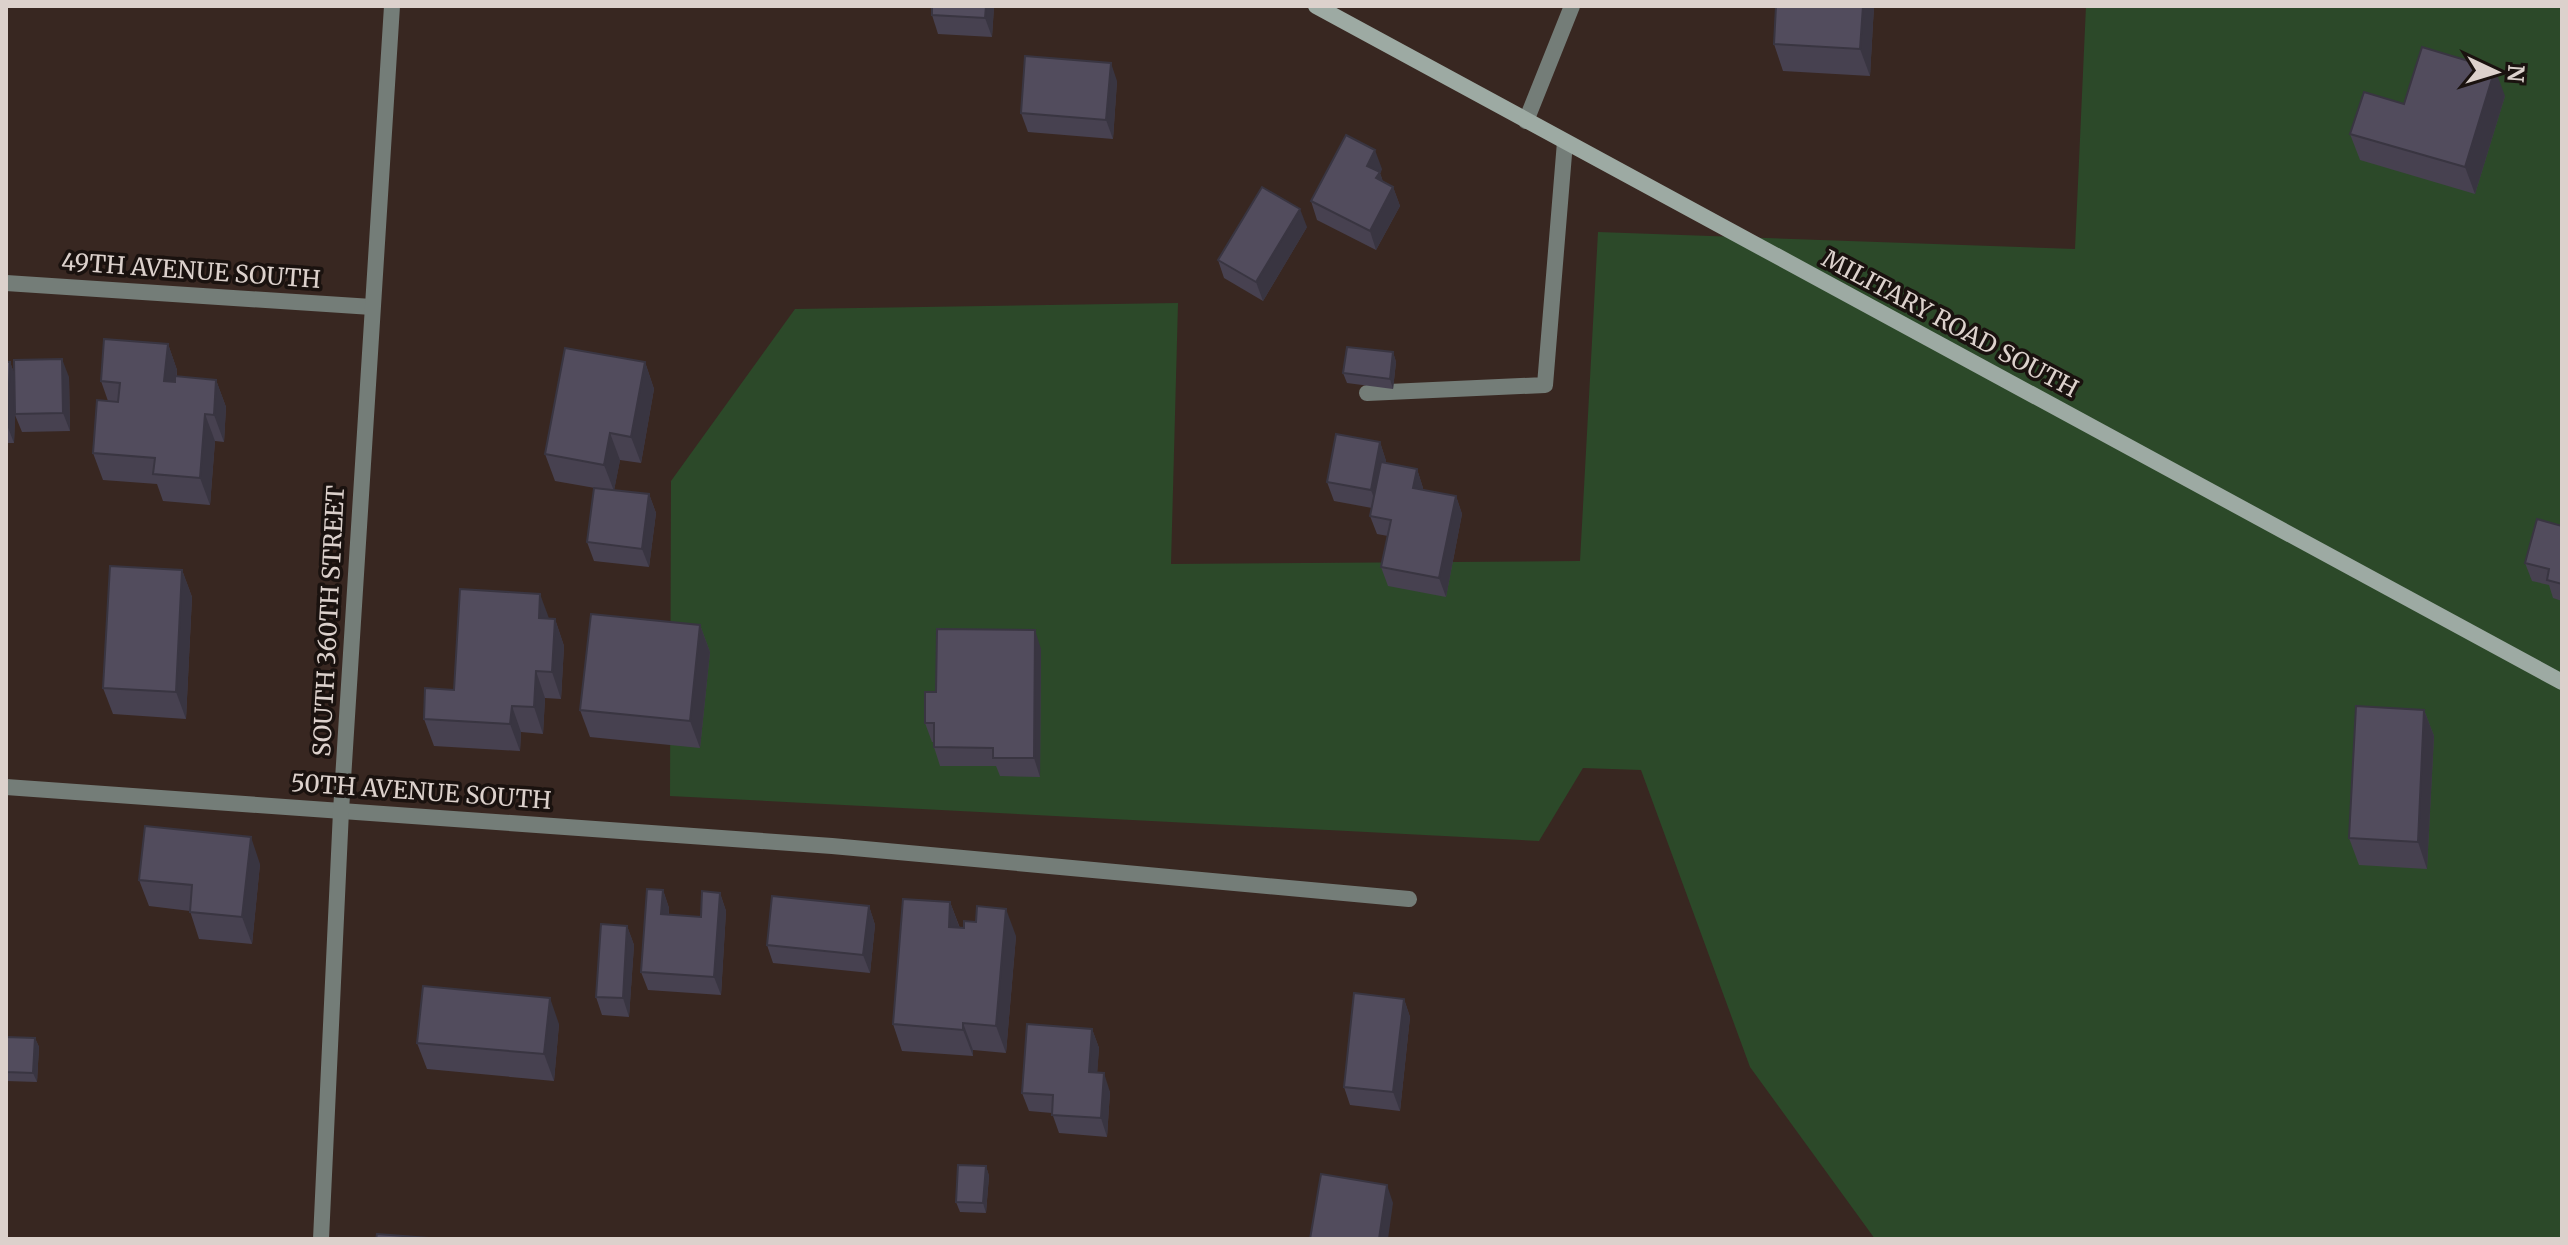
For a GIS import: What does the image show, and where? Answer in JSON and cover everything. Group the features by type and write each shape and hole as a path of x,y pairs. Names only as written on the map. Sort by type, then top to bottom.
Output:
{"main road":[{"name":"MILITARY ROAD SOUTH","path":"1316,6 2562,682"}],"street":[{"name":"SOUTH 360TH STREET","path":"321,1239 341,811 392,6"},
{"path":"1526,121 1572,6"},
{"path":"1367,393 1545,385 1565,142"},
{"name":"49TH AVENUE SOUTH","path":"6,283 372,307"},
{"name":"50TH AVENUE SOUTH","path":"6,787 832,846 1409,899"}],"green space":[{"path":"2086,6 2562,6 2562,1239 1875,1239 1750,1067 1641,770 1583,768 1539,841 670,796 671,481 795,309 1178,303 1171,564 1580,561 1598,232 2075,249"}],"building":[{"path":"932,6 986,6 985,18 932,15"},
{"path":"1776,6 1863,6 1860,49 1774,44"},
{"path":"2422,47 2495,69 2465,167 2350,134 2364,92 2404,104"},
{"path":"1025,56 1111,63 1106,120 1021,113"},
{"path":"1346,135 1375,150 1367,166 1380,172 1376,178 1393,187 1370,231 1311,201"},
{"path":"1262,187 1300,209 1256,282 1218,260"},
{"path":"104,339 168,344 164,381 175,382 175,376 216,380 214,415 205,414 200,478 153,474 155,458 93,453 97,400 118,402 120,383 101,381"},
{"path":"1347,347 1393,352 1390,379 1343,373"},
{"path":"565,348 645,362 631,437 610,433 604,465 545,454"},
{"path":"62,359 63,413 15,414 14,360"},
{"path":"6,362 10,362 7,425 6,425"},
{"path":"1336,434 1380,442 1371,490 1327,482"},
{"path":"1381,462 1417,469 1413,488 1456,496 1439,578 1381,567 1391,520 1370,516"},
{"path":"594,488 649,494 642,549 587,542"},
{"path":"2537,519 2562,526 2562,584 2547,580 2549,569 2525,563"},
{"path":"110,566 182,570 176,692 103,688"},
{"path":"460,589 540,594 539,618 555,619 552,672 536,671 534,707 512,706 510,724 424,719 425,688 454,690"},
{"path":"591,614 700,625 690,721 580,710"},
{"path":"937,629 1035,630 1034,758 993,758 993,748 934,747 934,723 925,723 925,692 936,692"},
{"path":"2356,706 2424,710 2418,842 2349,838"},
{"path":"145,826 251,837 242,917 190,912 192,885 139,880"},
{"path":"647,889 663,890 661,914 701,917 702,891 720,893 714,977 641,972"},
{"path":"772,896 869,906 863,955 767,945"},
{"path":"903,899 950,902 949,927 964,928 964,921 976,922 977,906 1006,909 996,1026 963,1023 963,1030 893,1024"},
{"path":"601,924 627,926 623,998 596,997"},
{"path":"423,986 550,998 544,1054 417,1043"},
{"path":"1354,993 1404,999 1393,1092 1344,1087"},
{"path":"1027,1024 1092,1029 1089,1072 1104,1073 1101,1118 1052,1115 1053,1095 1022,1093"},
{"path":"6,1037 35,1038 33,1073 6,1072"},
{"path":"958,1165 986,1166 983,1203 956,1202"},
{"path":"1321,1174 1387,1185 1379,1239 1310,1239"},
{"path":"377,1234 442,1239 376,1239"}]}
